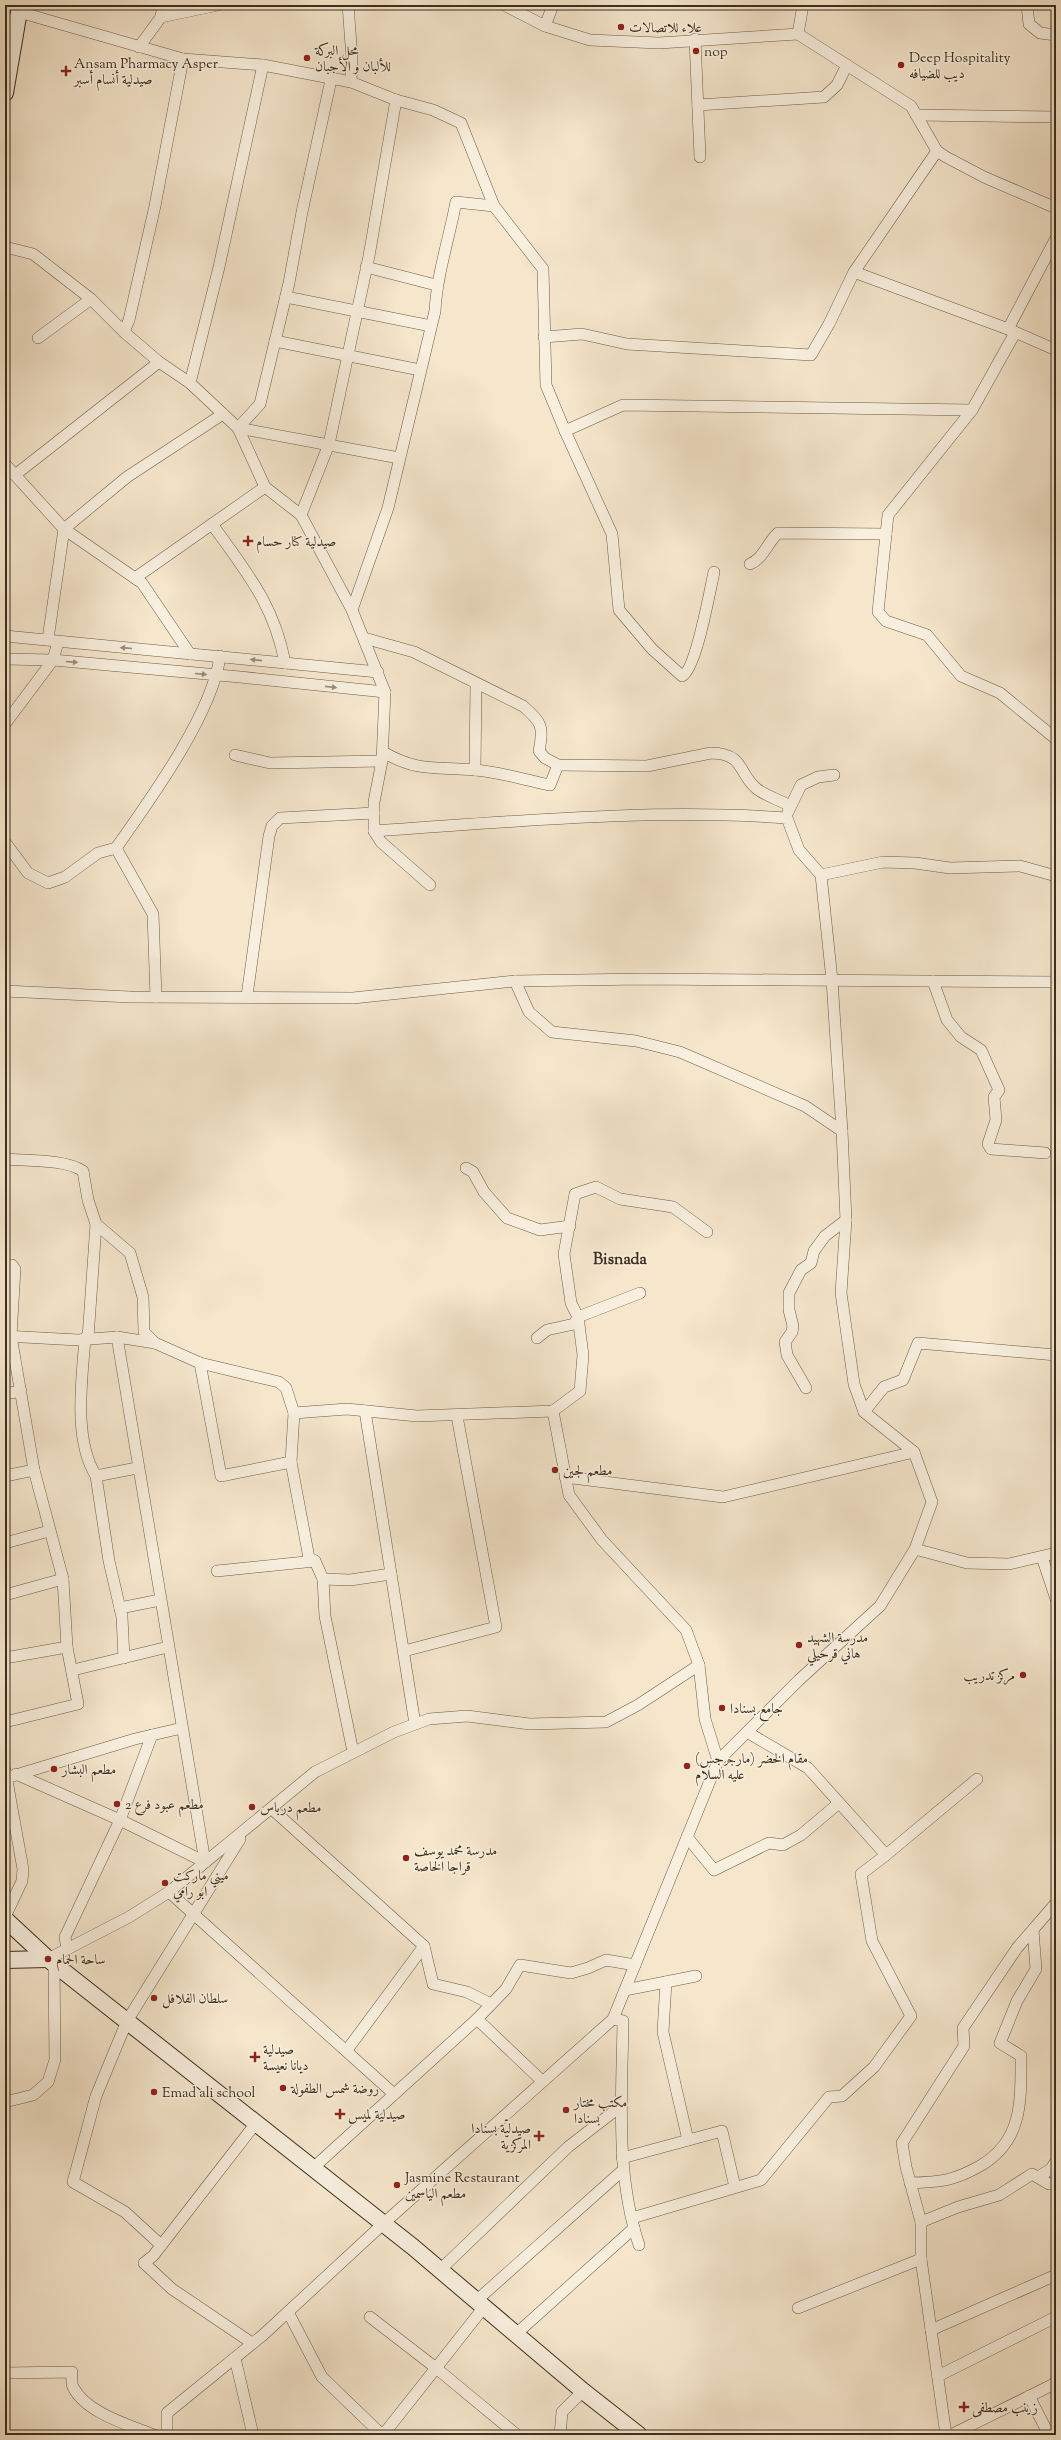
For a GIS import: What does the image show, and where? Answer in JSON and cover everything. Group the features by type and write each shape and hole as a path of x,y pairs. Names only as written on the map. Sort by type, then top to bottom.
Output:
{"street":[{"path":"140,47 161,17 163,5"},
{"path":"161,17 218,5"},
{"path":"348,5 352,58 351,82"},
{"path":"504,5 545,26 590,40 659,43 695,39 798,34 911,106 937,150 984,177 1056,208"},
{"path":"545,26 553,5"},
{"path":"798,34 803,5"},
{"path":"1027,5 1029,24 1040,33 1056,36"},
{"path":"5,93 19,8 140,47 183,59 262,65 331,80 351,82 396,100 433,110 461,123 494,206 543,270 546,385 565,431 612,534 619,610 652,650 682,676 689,671 704,623 714,572"},
{"path":"695,39 700,157"},
{"path":"124,332 129,320 155,206 183,59"},
{"path":"190,383 221,259 262,65"},
{"path":"698,105 824,97 837,85 847,66"},
{"path":"238,428 260,404 286,297 331,80"},
{"path":"301,515 329,444 366,267 396,100"},
{"path":"916,115 1056,117"},
{"path":"544,337 582,334 627,344 811,355 829,324 854,272 937,150"},
{"path":"352,610 388,508 435,311 436,285 450,236 456,202 494,206"},
{"path":"1056,238 1012,331 972,410 888,515 878,612 886,621 927,635 961,676 1000,693 1056,739"},
{"path":"5,247 33,254 91,299 124,332 159,362 190,383 238,428 266,487 301,515 352,610 385,692 383,756 374,802 374,832 381,842 430,885"},
{"path":"366,267 436,285"},
{"path":"854,272 1012,331 1056,350"},
{"path":"286,297 431,326"},
{"path":"38,338 91,299"},
{"path":"275,341 420,370"},
{"path":"15,475 159,362"},
{"path":"565,431 622,405 972,410"},
{"path":"5,724 53,660 53,640 64,529 127,477 223,414"},
{"path":"238,428 400,458"},
{"path":"5,464 64,529 142,583 190,654"},
{"path":"135,578 266,487"},
{"path":"212,524 252,580 270,611 280,636 285,663"},
{"path":"750,564 756,561 770,540 778,533 886,534"},
{"path":"5,636 378,672"},
{"path":"364,638 414,652 523,706 538,719 542,738 538,751 545,758 558,765 647,766 711,754 720,754 736,760 756,788 790,806"},
{"path":"5,842 28,873 48,883 65,876 98,852 116,848 160,783 199,718 218,676 220,656"},
{"path":"5,659 53,660 385,692"},
{"path":"475,770 476,684"},
{"path":"235,755 270,763 383,756 422,768 475,770 550,785 558,765"},
{"path":"167,2435 167,2413 252,2344 383,2224 613,2018 718,1761 799,1680 880,1606 915,1550 932,1502 914,1452 864,1412 854,1384 840,1293 846,1220 842,1131 832,980 821,875 799,850 786,818 790,806 801,785 818,777 834,775"},
{"path":"247,996 269,836 272,826 280,818 374,813"},
{"path":"374,832 593,817 750,816 786,818"},
{"path":"116,848 152,914 156,997"},
{"path":"821,875 883,862 915,862 950,868 1020,866 1056,876"},
{"path":"5,991 156,997 247,996 353,998 515,981 832,980 1056,982"},
{"path":"515,981 529,1012 552,1032 636,1041 680,1052 805,1106 842,1131"},
{"path":"933,981 947,1020 961,1038 981,1050 995,1077 999,1090 994,1097 996,1120 988,1144 991,1149 1045,1153"},
{"path":"5,1159 76,1166 83,1171 88,1200 96,1224 81,1418 89,1465 96,1476 108,1554 125,1634 124,1658"},
{"path":"466,1168 473,1172 484,1192 507,1218 540,1230 570,1226"},
{"path":"294,1413 347,1409 417,1416 457,1416 553,1411 580,1391 583,1355 578,1317 571,1303 564,1254 575,1194 596,1187 620,1199 673,1207 707,1232"},
{"path":"806,1388 787,1355 786,1342 792,1332 793,1326 789,1310 789,1293 798,1275 811,1263 814,1251 825,1236 846,1220"},
{"path":"96,1224 130,1252 143,1297 144,1332 155,1343"},
{"path":"5,1265 12,1265 16,1275 8,1336 21,1391 34,1470 63,1579 67,1647 73,1670 78,1704 5,1722"},
{"path":"537,1338 547,1330 574,1324 578,1317 640,1293"},
{"path":"8,1336 78,1340 87,1338 117,1337 155,1343 200,1363 279,1382 286,1388 294,1413 292,1462 309,1558 315,1561 323,1579 325,1616 353,1752"},
{"path":"117,1337 137,1468 205,1862"},
{"path":"864,1412 884,1387 903,1380 918,1343 1056,1356"},
{"path":"200,1363 221,1476 292,1462"},
{"path":"5,1394 21,1391"},
{"path":"366,1411 415,1724"},
{"path":"553,1411 569,1495 602,1540 686,1630 699,1665 705,1719 718,1761"},
{"path":"404,1651 496,1627 457,1416"},
{"path":"565,1477 723,1497 914,1452"},
{"path":"96,1476 137,1468"},
{"path":"5,1476 34,1470"},
{"path":"5,1543 49,1531"},
{"path":"915,1550 967,1563 1009,1564 1056,1553"},
{"path":"1042,1557 1056,1598"},
{"path":"217,1571 315,1561"},
{"path":"323,1579 350,1580 391,1574"},
{"path":"5,1595 63,1579"},
{"path":"120,1608 160,1600"},
{"path":"5,1658 67,1647"},
{"path":"73,1670 168,1647"},
{"path":"5,1960 51,1962 67,1949 129,1917 169,1892 248,1829 315,1772 353,1752 415,1724 429,1719 467,1716 530,1724 606,1722 638,1705 699,1665"},
{"path":"9,1774 182,1728"},
{"path":"747,1732 808,1768 886,1855"},
{"path":"67,1949 64,1937 120,1820 152,1735"},
{"path":"9,1774 120,1820 205,1862"},
{"path":"9,1774 23,1869 22,1881 5,1918 51,1962 383,2224 440,2270 583,2391 639,2435"},
{"path":"516,2334 633,2223 735,2187 761,2180 829,2098 842,2096 874,2067 911,2016 872,1941 861,1874 977,1779"},
{"path":"687,1837 714,1870 769,1843 783,1845 801,1836 839,1803"},
{"path":"272,1809 424,1946 433,1984 467,1992 491,2004"},
{"path":"161,2245 125,2212 73,2182 96,2096 127,2021 192,1913 248,1829"},
{"path":"169,1892 347,2050 394,2094"},
{"path":"946,2435 921,2259 921,2222 910,2183 902,2143 964,2046 963,2028 1017,1948 1056,1903"},
{"path":"910,2183 937,2182 958,2178 995,2157 1005,2146 1014,2129 1021,2096 1021,2056 1000,2043 1017,2000 1036,1969 1033,1930"},
{"path":"347,2050 424,1946"},
{"path":"313,2168 477,2019 506,1990 520,1965 571,1973 588,1968 606,1960 635,1965"},
{"path":"5,2102 33,2095 48,2082 55,2060 51,1962"},
{"path":"625,1990 696,1976"},
{"path":"666,1982 663,2032 688,2140"},
{"path":"613,2018 623,2021 621,2106 622,2158 633,2223 639,2245"},
{"path":"477,2019 542,2081"},
{"path":"440,2270 568,2147 621,2106"},
{"path":"252,2344 172,2289 144,2263 161,2245 256,2123"},
{"path":"622,2158 722,2131 735,2187"},
{"path":"1038,2178 1051,2169 1056,2161"},
{"path":"288,2312 322,2377 383,2435 436,2368 480,2304 623,2170"},
{"path":"921,2222 958,2207 999,2194 1032,2174 1049,2184"},
{"path":"798,2308 921,2259"},
{"path":"931,2330 1056,2275"},
{"path":"370,2317 436,2368 517,2435"},
{"path":"938,2376 1056,2317"},
{"path":"235,2358 253,2435"},
{"path":"5,2373 72,2372 72,2386 81,2399 109,2417 154,2435"},
{"path":"950,2435 1056,2383"},
{"path":"560,2435 562,2412 583,2391"},
{"path":"1029,2396 1049,2435"}],"place":[{"name":"علاء للاتصالات","path":"621,27"},
{"name":"nop","path":"696,51"},
{"name":"محل البركة للألبان و الأجبان","path":"307,58"},
{"name":"Deep Hospitality ديب للضيافه","path":"901,65"},
{"name":"Ansam Pharmacy Asper صيدلية أنسام أسبر","path":"66,71"},
{"name":"صيدلية كنار حسام","path":"248,541"},
{"name":"مطعم لجين","path":"555,1470"},
{"name":"مدرسة الشهيد هاني قرحيلي","path":"799,1645"},
{"name":"مركز تدريب","path":"1023,1675"},
{"name":"جامع بسنادا","path":"722,1708"},
{"name":"مقام الخضر (مارجرجس) عليه السلام","path":"687,1766"},
{"name":"مطعم البشار","path":"54,1769"},
{"name":"مطعم عبود فرع 2","path":"117,1804"},
{"name":"مطعم درباس","path":"252,1807"},
{"name":"مدرسة محمد يوسف قراجا الخاصة","path":"406,1858"},
{"name":"ميني ماركت ابو رامي","path":"165,1883"},
{"name":"ساحة الحمام","path":"48,1959"},
{"name":"سلطان الفلافل","path":"154,1998"},
{"name":"صيدلية ديانا نعيسة","path":"255,2057"},
{"name":"روضة شمس الطفولة","path":"283,2088"},
{"name":"Emad ali school","path":"154,2092"},
{"name":"مكتب مختار بسنادا","path":"566,2110"},
{"name":"صيدلية لميس","path":"340,2114"},
{"name":"صيدليّة بسنادا المركزيّة","path":"539,2136"},
{"name":"Jasmine Restaurant مطعم الياسمين","path":"397,2185"},
{"name":"زينب مصطفى","path":"964,2407"}],"district":[{"name":"Bisnada","path":"620,1258"}]}
